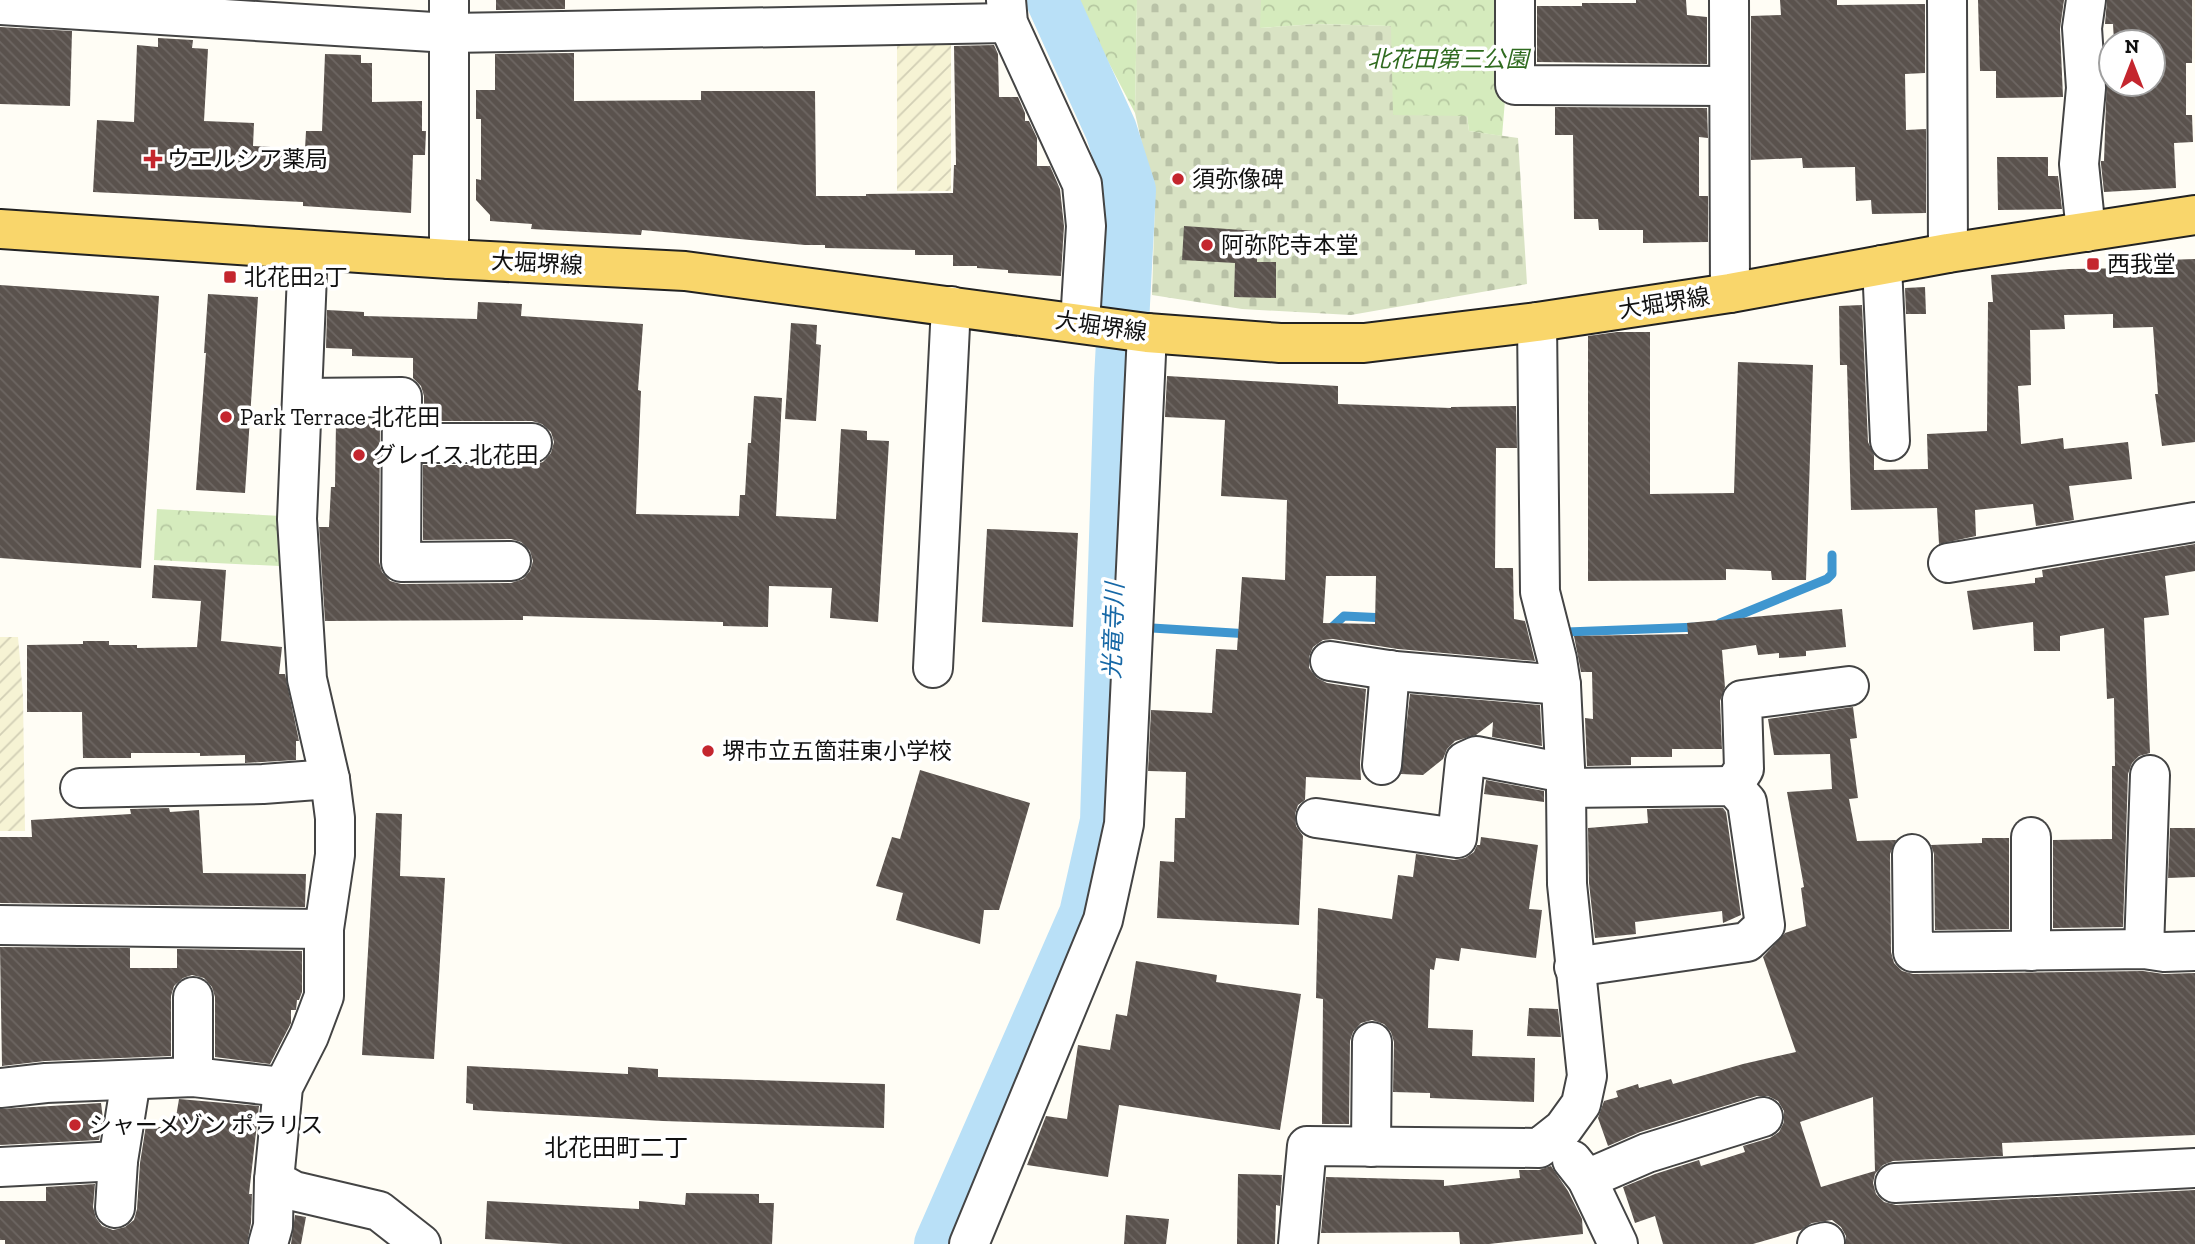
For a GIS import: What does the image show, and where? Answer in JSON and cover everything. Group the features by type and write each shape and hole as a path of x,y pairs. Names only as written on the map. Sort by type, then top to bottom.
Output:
{"main road":[{"name":"大堀堺線","path":"0,229 449,259 685,271 1118,328 1280,343 1364,343 1537,322 1730,293 1948,253 2195,215"}],"street":[{"path":"1515,0 1515,85 1729,86"},
{"path":"1729,0 1730,293"},
{"path":"1947,0 1948,253"},
{"path":"2086,232 2079,164 2086,88 2082,28 2087,0"},
{"path":"0,5 195,8 449,17 1007,11 1082,184 1086,226 1118,328 1124,824 1103,920 969,1244"},
{"path":"449,17 449,259"},
{"path":"268,1244 273,1226 283,1087 309,1035 324,996 324,929 335,855 335,818 330,779 307,679 297,519 308,250"},
{"path":"1882,265 1890,441"},
{"path":"933,668 951,306"},
{"path":"1298,1244 1307,1146 1539,1148 1563,1129 1581,1104 1587,1076 1567,884 1561,685 1540,592 1537,322"},
{"path":"303,398 402,397 401,562 511,561"},
{"path":"402,443 532,443"},
{"path":"1948,563 2195,522"},
{"path":"1330,661 1390,670 1561,685"},
{"path":"1382,765 1390,670"},
{"path":"1733,786 1744,769 1742,700 1849,687"},
{"path":"1315,818 1457,838 1465,761 1476,756 1565,781 1733,786 1747,802 1765,925 1747,942 1574,967"},
{"path":"2144,949 2150,775"},
{"path":"80,788 165,781 263,784 330,779"},
{"path":"2031,837 2031,951"},
{"path":"1912,854 1913,952 2144,949 2164,952 2195,951"},
{"path":"0,925 324,929"},
{"path":"193,997 193,1077"},
{"path":"1371,1147 1372,1042"},
{"path":"0,1088 46,1083 193,1077 283,1087"},
{"path":"115,1208 118,1161 131,1080"},
{"path":"1587,1179 1647,1153 1763,1117"},
{"path":"1553,1137 1587,1179 1609,1242"},
{"path":"0,1167 118,1161"},
{"path":"1895,1183 2195,1168"},
{"path":"275,1180 294,1192 379,1211 421,1244"}],"shaded area":[{"path":"897,36 951,36 951,191 897,191"},
{"path":"0,637 18,637 23,695 25,831 0,831"}],"green space":[{"path":"1076,0 1137,0 1135,113"},
{"path":"1137,0 1261,0 1261,28 1316,24 1391,26 1467,116 1469,131 1518,138 1527,284 1351,315 1242,309 1152,295 1155,202 1135,113"},
{"name":"北花田第三公園","path":"1261,0 1504,0 1505,100 1502,136 1469,131 1467,116 1393,115 1391,26 1316,24 1260,28"},
{"path":"157,509 281,516 279,566 154,560"}],"building":[{"path":"496,0 565,0 565,9 496,10"},
{"path":"1636,0 1686,0 1687,15 1707,17 1707,64 1537,62 1537,6 1636,3"},
{"path":"1780,0 1837,0 1837,5 1925,4 1925,73 1905,74 1906,130 1926,129 1926,213 1872,214 1871,200 1856,201 1855,167 1803,168 1802,158 1751,160 1751,16 1781,15"},
{"path":"1978,0 2064,0 2060,29 2063,97 1996,98 1996,71 1980,71"},
{"path":"2107,0 2192,0 2192,63 2186,63 2186,115 2192,115 2193,142 2174,143 2176,188 2104,192 2101,161 2104,161 2106,98 2167,98 2167,28 2113,28 2113,24 2105,24"},
{"path":"0,27 72,31 70,106 0,104"},
{"path":"158,38 193,40 192,48 208,49 204,121 254,123 253,146 305,149 306,131 322,131 325,54 361,55 361,63 372,63 372,102 422,101 422,131 426,131 425,155 413,155 411,213 303,206 303,202 93,192 97,120 134,122 137,45 158,47"},
{"path":"994,45 998,54 999,97 1018,97 1025,113 1025,121 1029,121 1037,138 1037,166 1050,166 1060,189 1064,226 1061,276 1008,273 1008,270 977,266 953,266 953,255 915,255 915,250 825,248 825,245 642,230 641,235 531,229 532,224 490,221 490,215 476,200 476,179 481,180 481,119 476,119 476,90 495,90 495,54 574,53 574,101 701,100 701,91 815,91 816,196 866,196 953,193 956,165 954,46"},
{"path":"1555,107 1707,108 1708,138 1699,137 1699,196 1708,196 1708,242 1643,243 1643,230 1599,230 1598,219 1574,219 1573,135 1555,135"},
{"path":"1997,157 2048,157 2048,176 2058,176 2062,209 1998,210"},
{"path":"1184,226 1257,231 1257,262 1276,262 1276,298 1234,297 1235,263 1182,260"},
{"path":"2195,259 2195,442 2162,446 2155,394 2158,394 2153,327 2113,328 2113,314 2064,315 2065,329 2030,330 2031,385 2018,386 2021,444 2063,438 2064,449 2128,442 2132,479 2069,486 2074,520 2036,526 2033,504 1975,510 1976,536 1939,544 1937,508 1851,510 1847,365 1840,365 1839,306 1862,305 1868,442 1874,455 1874,470 1928,469 1927,434 1987,431 1988,302 1993,302 1991,275 2069,269 2137,268 2137,261"},
{"path":"0,285 159,296 141,568 0,558"},
{"path":"1925,287 1926,314 1906,314 1905,288"},
{"name":"Park Terrace 北花田","path":"208,294 258,297 245,493 196,490"},
{"path":"478,302 522,304 521,316 643,324 638,390 641,391 636,514 739,516 740,495 745,495 754,396 782,398 776,516 836,519 841,429 867,431 867,440 889,441 878,622 830,618 832,588 769,586 768,627 723,626 723,622 523,616 523,620 325,621 319,527 329,527 331,487 335,487 336,422 380,423 379,562 382,572 390,581 401,584 511,583 523,579 530,571 533,561 530,551 521,542 511,539 423,540 423,465 533,465 543,462 551,453 554,442 551,432 542,424 532,421 424,421 424,396 421,386 413,378 413,358 352,356 352,349 326,348 327,310 364,312 364,316 477,319"},
{"path":"791,323 817,325 816,344 821,345 816,421 785,419"},
{"path":"1617,332 1650,332 1650,494 1734,493 1738,362 1813,365 1806,580 1772,580 1771,571 1726,569 1726,580 1588,581 1588,336"},
{"path":"1167,376 1338,386 1338,404 1451,408 1516,406 1517,448 1496,448 1495,568 1513,568 1514,619 1525,621 1535,661 1398,649 1333,639 1323,640 1313,647 1309,668 1317,678 1327,683 1366,689 1361,780 1306,777 1305,800 1298,805 1295,814 1296,826 1303,836 1299,925 1157,918 1160,861 1174,862 1175,818 1185,818 1186,772 1148,771 1151,710 1212,713 1216,649 1237,650 1242,577 1285,580 1287,500 1221,496 1225,420 1165,417","holes":["1326,576 1376,576 1375,624 1323,623"]},
{"path":"987,529 1078,533 1073,627 982,622"},
{"path":"2195,544 2195,571 2165,576 2169,615 2144,618 2150,753 2139,756 2132,763 2128,774 2123,927 2053,928 2053,840 2112,839 2114,698 2107,699 2104,628 2060,636 2060,651 2034,651 2033,622 1973,630 1967,591 2035,583 2035,578 2043,577 2042,570"},
{"path":"154,565 226,570 221,641 282,647 279,674 285,674 299,741 296,741 296,760 245,763 245,755 200,756 200,753 131,753 131,758 83,758 82,712 27,712 27,645 109,641 109,645 137,645 137,648 197,647 201,601 152,598"},
{"path":"1842,609 1846,647 1806,651 1806,656 1779,658 1779,653 1758,655 1756,645 1722,650 1725,687 1720,701 1722,749 1672,749 1672,757 1631,757 1631,765 1587,766 1585,718 1593,719 1592,672 1581,672 1574,636 1688,634 1687,623"},
{"path":"1410,694 1540,705 1542,746 1492,737 1493,722 1476,735 1455,741 1447,749 1443,759 1423,775 1401,774"},
{"path":"1853,707 1857,738 1850,739 1858,798 1849,799 1857,841 1896,840 1890,854 1891,952 1894,963 1902,971 1913,974 2143,971 2164,974 2195,973 2195,1135 2002,1143 2003,1156 1893,1161 1883,1165 1875,1174 1873,1183 1876,1194 1884,1202 1896,1205 2195,1190 2195,1244 1846,1244 1846,1236 1841,1227 1832,1220 1812,1223 1801,1230 1753,1244 1663,1244 1655,1216 1635,1223 1623,1187 1699,1160 1701,1166 1745,1152 1743,1146 1770,1138 1779,1132 1784,1122 1784,1111 1778,1101 1768,1096 1757,1096 1640,1132 1608,1146 1598,1118 1604,1101 1618,1097 1616,1091 1638,1084 1639,1088 1671,1079 1673,1084 1796,1052 1763,957 1785,933 1806,926 1801,888 1804,887 1787,792 1832,789 1830,754 1774,755 1768,719","holes":["1873,1097 1875,1171 1821,1187 1800,1122"]},
{"path":"920,770 1030,803 999,910 984,910 980,944 896,920 903,893 876,886 892,837 900,839"},
{"path":"1486,780 1544,791 1544,802 1484,794"},
{"path":"169,808 170,812 199,810 203,873 306,874 305,907 0,903 0,837 32,837 31,820 131,814 130,809"},
{"path":"1723,808 1726,812 1741,915 1723,923 1722,911 1635,922 1636,934 1595,938 1589,883 1588,828 1648,823 1647,809"},
{"path":"376,813 402,814 400,876 445,878 434,1059 362,1055"},
{"path":"2170,828 2195,828 2195,877 2168,878"},
{"path":"1481,837 1538,845 1529,909 1542,910 1536,958 1461,948 1459,961 1436,958 1434,970 1430,969 1428,1028 1473,1030 1472,1056 1535,1058 1534,1102 1430,1098 1430,1093 1393,1092 1394,1042 1391,1032 1384,1024 1372,1020 1361,1023 1353,1032 1350,1041 1349,1124 1322,1124 1323,999 1316,998 1318,908 1392,919 1398,875 1413,877 1416,854 1454,860 1465,858 1480,845"},
{"path":"1982,838 2009,838 2009,929 1935,930 1934,854 1931,845 1982,843"},
{"path":"0,947 130,948 130,968 177,968 177,949 302,951 302,992 297,1000 296,1010 291,1010 291,1023 270,1064 215,1057 215,997 212,987 204,978 192,975 183,978 174,986 171,996 171,1056 45,1061 2,1066"},
{"path":"1136,961 1217,975 1216,982 1301,994 1280,1130 1119,1105 1108,1177 1027,1165 1046,1116 1067,1119 1078,1045 1110,1050 1116,1014 1127,1016"},
{"path":"1529,1008 1558,1009 1561,1037 1527,1036"},
{"path":"467,1066 628,1074 628,1067 658,1069 658,1077 885,1084 884,1128 663,1121 473,1110 473,1104 466,1103"},
{"path":"179,1099 259,1106 249,1194 252,1194 251,1223 247,1244 5,1244 5,1240 0,1240 0,1201 46,1201 46,1187 95,1184 93,1207 102,1226 113,1230 125,1227 134,1220 146,1125 174,1129"},
{"path":"101,1103 103,1119 99,1140 0,1145 0,1109"},
{"path":"1551,1166 1582,1219 1583,1234 1489,1244 1460,1244 1459,1232 1321,1233 1326,1177 1444,1180 1444,1186 1520,1178 1519,1170 1539,1170"},
{"path":"1238,1174 1282,1175 1280,1206 1276,1205 1275,1244 1237,1244"},
{"path":"686,1193 759,1194 759,1203 774,1203 772,1244 563,1244 485,1239 487,1201 639,1209 639,1201 685,1205"},
{"path":"295,1215 306,1217 301,1244 291,1244"},
{"path":"1126,1215 1169,1219 1166,1244 1124,1244"}],"waterway":[{"name":"光竜寺川","path":"940,1244 1085,914 1106,821 1120,380 1130,190 1111,130 1052,0"},
{"path":"1720,623 1827,579 1832,574 1832,555"},
{"path":"1329,630 1344,616 1386,618"},
{"path":"1567,632 1699,627"},
{"path":"1152,628 1250,634"}],"place":[{"name":"ウエルシア薬局","path":"153,159"},
{"name":"須弥像碑","path":"1178,179"},
{"name":"阿弥陀寺本堂","path":"1207,245"},
{"name":"西我堂","path":"2093,264"},
{"name":"北花田2丁","path":"230,277"},
{"name":"Park Terrace 北花田","path":"226,417"},
{"name":"グレイス 北花田","path":"359,455"},
{"name":"堺市立五箇荘東小学校","path":"708,751"},
{"name":"シャーメゾン ポラリス","path":"75,1125"}],"district":[{"name":"北花田町二丁","path":"616,1147"}]}
